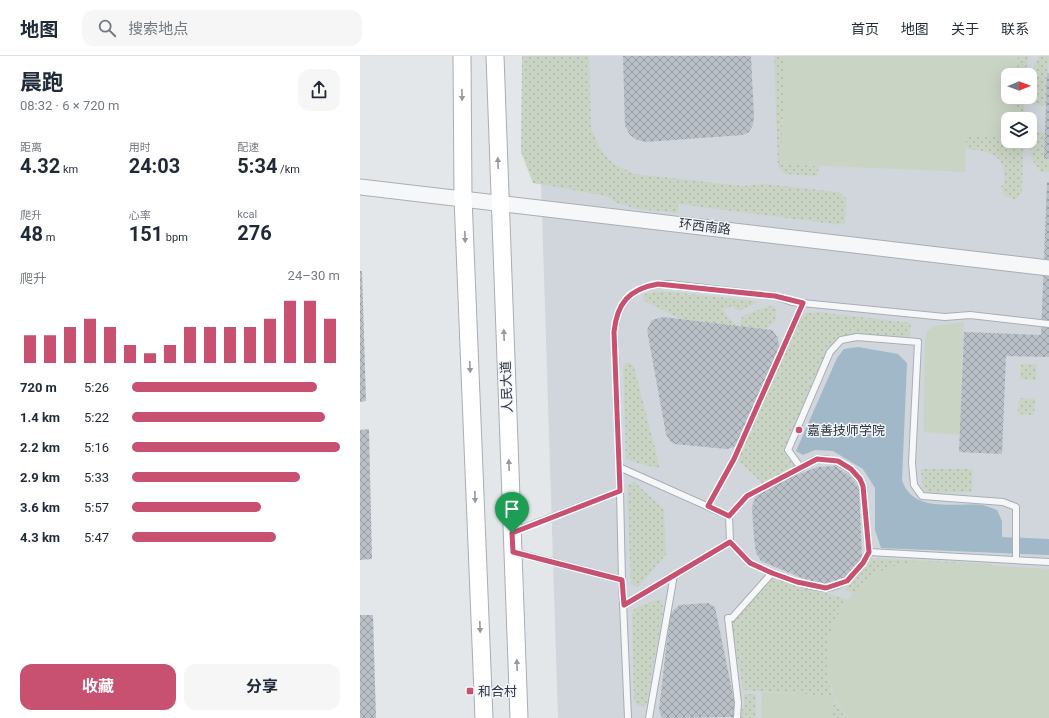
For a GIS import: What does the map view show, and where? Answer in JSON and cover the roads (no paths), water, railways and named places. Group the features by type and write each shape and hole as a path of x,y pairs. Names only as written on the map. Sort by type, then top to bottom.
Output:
{"main road":[{"path":"462,56 463,198 484,718"},
{"name":"人民大道","path":"495,56 519,718"}],"street":[{"name":"环西南路","path":"360,187 500,202 1049,268"}],"lane":[{"path":"628,718 614,332 615,319 628,295 647,286 664,284 775,296 803,303 945,317 970,315 1049,324"},
{"path":"708,506 734,459 803,303"},
{"path":"801,468 788,450 830,352 841,340 857,337 918,342 912,463 914,485 922,496 1004,502 1016,507 1016,560"},
{"path":"817,459 838,461 851,469 860,479 863,486 869,552 863,563 847,581 826,588 772,573 750,563 730,542 729,516 747,496 801,468 817,459"},
{"path":"619,467 729,516"},
{"path":"512,533 620,491"},
{"path":"624,605 730,542"},
{"path":"513,552 622,580"},
{"path":"869,552 1049,562"},
{"path":"737,718 738,703 728,618 732,618 772,573"},
{"path":"648,718 674,575"}],"water":[{"path":"858,347 898,354 907,363 902,480 907,491 915,498 925,502 947,505 982,505 997,510 1002,521 1002,537 1049,539 1049,555 881,548 875,530 875,488 863,469 833,451 815,450 803,455 796,451 837,358 844,349"}],"place":[{"name":"嘉善技师学院","path":"799,430"},
{"name":"和合村","path":"470,691"}]}
